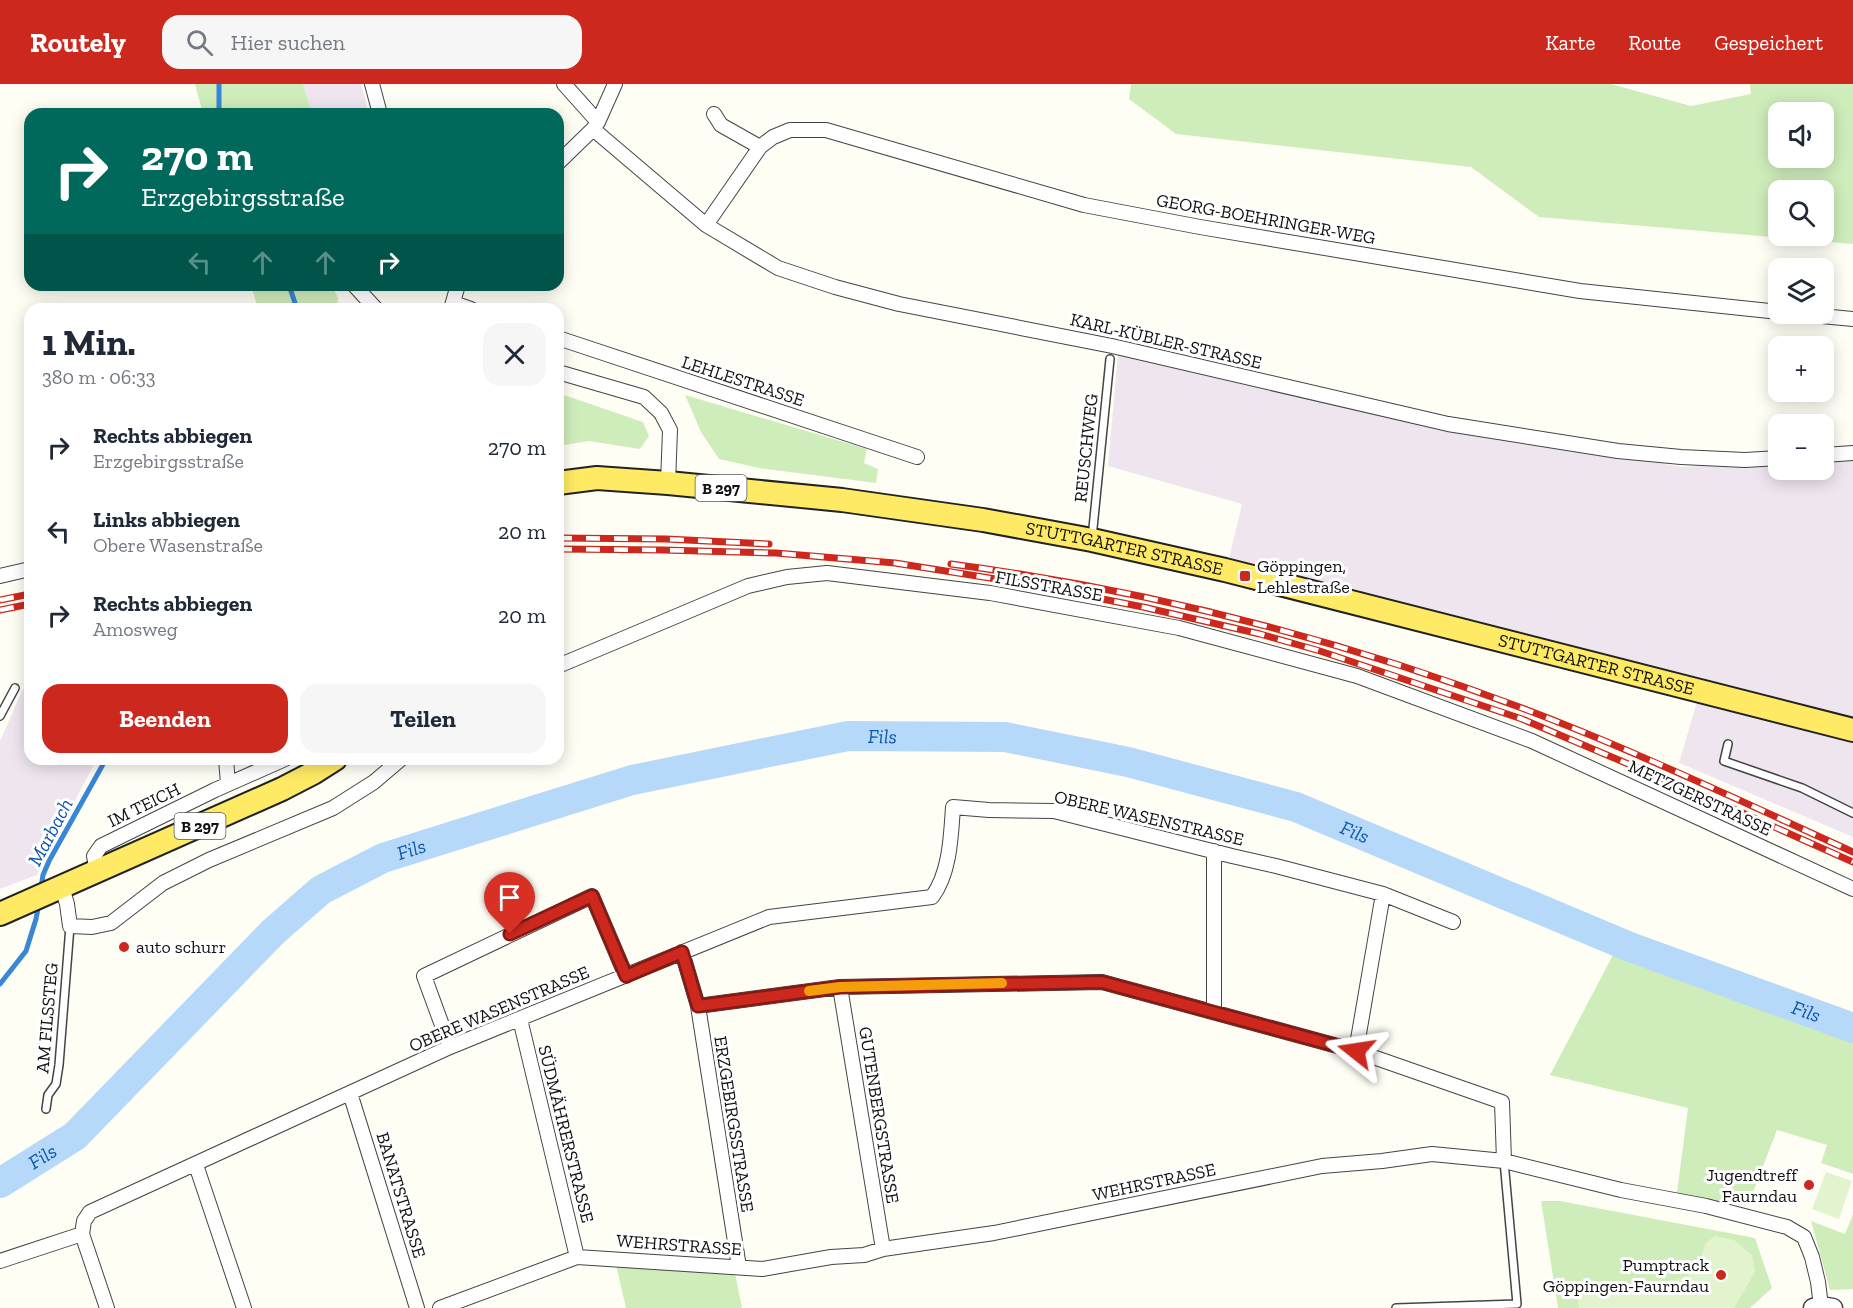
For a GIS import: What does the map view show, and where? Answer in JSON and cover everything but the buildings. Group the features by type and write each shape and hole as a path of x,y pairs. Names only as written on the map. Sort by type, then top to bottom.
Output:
{"main road":[{"name":"STUTTGARTER STRASSE","path":"564,482 597,478 671,480 919,510 1092,540 1225,570 1853,730"},
{"name":"B 297","path":"10,910 282,789 326,765"}],"street":[{"path":"372,84 378,108"},
{"name":"KARL-KÜBLER-STRASSE","path":"564,84 596,126 706,225 778,268 847,290 898,304 1112,346 1448,424 1618,451 1681,457 1744,460 1768,459"},
{"path":"564,157 596,126 615,84"},
{"path":"714,114 721,124 760,147"},
{"name":"GEORG-BOEHRINGER-WEG","path":"706,225 760,147 773,137 790,130 826,130 1084,205 1200,227 1580,291 1768,311"},
{"path":"360,291 370,303"},
{"path":"1834,317 1853,318"},
{"name":"LEHLESTRASSE","path":"564,340 917,457"},
{"path":"564,374 644,397 661,413 670,430 671,480"},
{"path":"1834,454 1853,453"},
{"path":"0,576 24,570"},
{"name":"FILSSTRASSE","path":"564,663 748,586 787,577 827,573 990,593 1179,628 1357,676 1532,741"},
{"name":"METZGERSTRASSE","path":"1532,741 1853,889"},
{"path":"226,765 228,784"},
{"name":"IM TEICH","path":"97,872 94,856 101,846 271,765"},
{"path":"55,890 67,904 70,926 92,927 111,923 163,883 209,860 333,808 374,782 394,765"},
{"name":"OBERE WASENSTRASSE","path":"82,1234 84,1221 90,1212 450,1047 769,917 932,897 940,886 946,866 953,807 1054,811 1383,894 1453,922"},
{"path":"1214,851 1214,1012"},
{"path":"1356,1051 1383,894"},
{"path":"450,1047 424,976 592,896 626,976"},
{"name":"ERZGEBIRGSSTRASSE","path":"682,952 698,1006 739,1267"},
{"path":"698,1006 840,987 1102,982 1356,1051 1502,1102 1504,1161"},
{"name":"GUTENBERGSTRASSE","path":"840,987 883,1249"},
{"name":"SÜDMÄHRERSTRASSE","path":"520,1019 578,1257"},
{"name":"BANATSTRASSE","path":"350,1093 417,1308"},
{"name":"WEHRSTRASSE","path":"440,1308 578,1257 762,1269 831,1257 864,1255 883,1249 994,1233 1322,1166 1432,1154 1504,1161 1621,1190 1706,1206 1787,1227 1804,1237 1818,1282 1822,1307"},
{"path":"196,1165 244,1308"},
{"path":"0,1261 82,1234 108,1308"}],"lane":[{"name":"REUSCHWEG","path":"1092,540 1110,358"},
{"path":"0,716 15,688"},
{"path":"1728,744 1724,761 1802,788 1853,813"},
{"name":"AM FILSSTEG","path":"46,1109 48,1095 56,1084 59,1065 70,926"},
{"path":"1396,1308 1517,1304 1504,1161"}],"shaded area":[{"path":"303,84 361,84 367,108 310,108"},
{"path":"1118,354 1259,385 1681,467 1768,463 1768,480 1834,480 1834,458 1853,457 1853,837 1679,763 1704,678 1228,563 1242,504 1108,466"},
{"path":"24,688 24,765 94,765 37,875 0,889 0,741"}],"green space":[{"path":"195,84 303,84 310,108 201,108"},
{"path":"1131,84 1611,84 1691,106 1751,94 1750,84 1853,84 1853,244 1834,242 1834,180 1768,180 1768,237 1539,217 1471,167 1176,134 1129,99"},
{"path":"253,291 335,291 338,298 338,303 256,303"},
{"path":"564,395 643,422 649,436 640,449 589,441 564,445"},
{"path":"685,395 867,449 864,463 878,469 876,483 759,468 719,459 701,432"},
{"path":"1614,953 1853,1040 1853,1174 1821,1163 1827,1145 1777,1130 1753,1192 1706,1206 1676,1200 1688,1108 1550,1075"},
{"path":"1826,1172 1852,1181 1839,1219 1812,1209"},
{"path":"1541,1201 1560,1201 1755,1238 1772,1288 1750,1308 1558,1308"},
{"path":"1853,1214 1853,1289 1830,1290 1811,1221 1845,1234"},
{"name":"Pumptrack Göppingen-Faurndau","path":"1715,1236 1734,1240 1752,1255 1755,1272 1734,1308 1579,1308 1577,1295 1686,1278 1699,1262 1706,1243"},
{"path":"616,1265 735,1273 742,1308 626,1308"}],"waterway":[{"name":"Marbach","path":"219,84 219,108"},
{"name":"Marbach","path":"291,291 295,303"},
{"name":"Fils","path":"0,1183 75,1136 273,932 321,890 383,858 632,780 848,736 1005,737 1128,762 1296,807 1630,947 1853,1028"},
{"name":"Marbach","path":"41,888 49,861 103,765"},
{"name":"Marbach","path":"0,984 26,951 39,903"}],"railway":[{"path":"564,538 666,539 769,544"},
{"path":"564,549 776,553 895,563 1021,583 1143,607 1260,634 1320,651 1522,719 1853,862"},
{"path":"951,564 1110,590 1267,626 1345,648 1498,699 1573,728 1714,788 1853,852"},
{"path":"0,600 24,595"},
{"path":"0,610 24,605"}],"slow traffic":[{"path":"809,991 840,987 1002,983"}],"place":[{"name":"Göppingen, Lehlestraße","path":"1245,576"},
{"name":"auto schurr","path":"124,947"},
{"name":"Jugendtreff Faurndau","path":"1809,1185"},
{"name":"Pumptrack Göppingen-Faurndau","path":"1721,1275"}],"route":[{"path":"510,934 592,896 626,976 682,952 698,1006 840,987 1102,982 1356,1051"}]}
